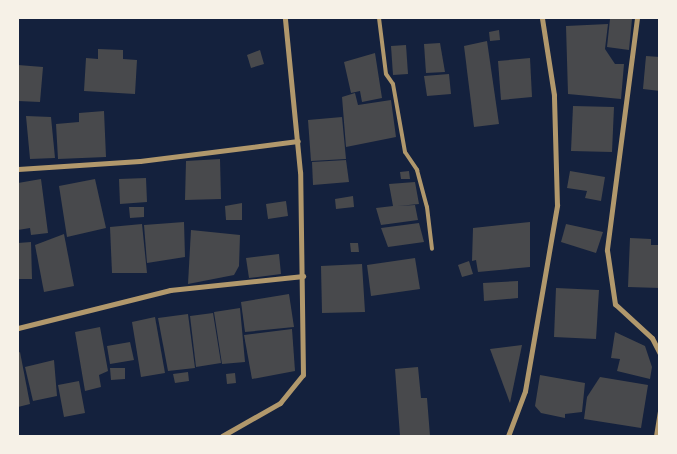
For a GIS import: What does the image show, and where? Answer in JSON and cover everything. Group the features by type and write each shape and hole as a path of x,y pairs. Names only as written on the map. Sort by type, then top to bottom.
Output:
{"street":[{"path":"222,436 280,404 303,375 303,276 298,141 285,18"},
{"path":"508,436 525,391 557,205 554,95 542,18"},
{"path":"637,18 607,250 615,304 652,338 660,354"},
{"path":"18,169 148,161 298,141"},
{"path":"18,328 170,290 303,276"},
{"path":"656,436 660,411"}],"lane":[{"path":"379,18 386,74 393,84 405,152 427,207 432,248"}],"building":[{"path":"610,19 632,19 629,50 607,47"},
{"path":"608,24 605,49 615,64 624,64 621,99 568,94 566,26"},
{"path":"499,30 500,40 490,41 489,32"},
{"path":"487,41 499,124 474,127 464,46"},
{"path":"440,43 445,72 426,73 424,44"},
{"path":"406,45 408,74 393,75 391,46"},
{"path":"98,49 123,50 123,59 137,60 135,94 84,91 86,58 98,59"},
{"path":"260,50 264,64 251,68 247,55"},
{"path":"375,53 382,98 362,102 360,91 351,93 344,62"},
{"path":"646,56 660,57 660,91 643,89"},
{"path":"530,58 532,97 501,100 498,61"},
{"path":"18,65 43,67 40,102 18,101"},
{"path":"449,74 451,94 427,96 424,76"},
{"path":"355,93 358,105 391,100 396,137 346,147 342,97"},
{"path":"573,106 614,107 612,152 571,151"},
{"path":"104,111 106,157 58,159 56,124 79,122 79,113"},
{"path":"26,116 51,117 55,158 30,159"},
{"path":"342,117 346,159 311,161 308,120"},
{"path":"220,159 221,199 185,200 186,161"},
{"path":"346,160 349,182 313,185 312,162"},
{"path":"409,171 410,179 401,179 400,172"},
{"path":"570,171 605,177 601,201 585,198 587,191 567,188"},
{"path":"146,178 147,202 120,204 119,179"},
{"path":"41,179 48,233 31,235 30,228 18,230 18,183"},
{"path":"95,179 106,228 67,237 59,186"},
{"path":"415,182 419,204 398,206 415,205 418,220 381,225 376,208 393,206 389,184"},
{"path":"353,196 354,207 336,209 335,199"},
{"path":"286,201 288,216 268,219 266,204"},
{"path":"242,203 242,220 226,220 225,206"},
{"path":"129,207 144,207 144,217 130,218"},
{"path":"184,222 185,257 147,263 144,225"},
{"path":"530,222 530,267 478,272 476,260 472,261 473,228"},
{"path":"419,223 424,242 388,247 381,228"},
{"path":"142,224 147,273 112,273 110,227"},
{"path":"566,224 603,232 596,253 561,242"},
{"path":"191,230 240,235 239,266 234,275 188,284"},
{"path":"64,234 74,286 44,292 35,245"},
{"path":"630,238 651,239 651,245 660,245 660,288 628,287"},
{"path":"31,242 32,279 18,279 18,243"},
{"path":"350,243 358,243 359,252 351,252"},
{"path":"279,254 281,274 249,278 246,258"},
{"path":"415,258 420,289 371,296 367,265"},
{"path":"469,261 473,274 462,277 458,265"},
{"path":"362,264 365,312 322,313 321,266"},
{"path":"518,281 518,298 484,301 483,283"},
{"path":"556,288 599,290 596,339 554,337"},
{"path":"289,294 294,327 245,332 241,302"},
{"path":"240,308 245,362 222,364 214,312"},
{"path":"213,313 221,363 196,367 190,316"},
{"path":"188,314 195,368 168,371 158,318"},
{"path":"155,317 165,373 141,377 132,322"},
{"path":"100,327 108,371 99,375 101,387 85,391 75,332"},
{"path":"292,329 295,371 252,379 244,335"},
{"path":"615,332 645,346 652,367 650,379 617,371 620,359 611,358"},
{"path":"130,342 134,360 110,364 107,346"},
{"path":"522,345 510,403 490,349"},
{"path":"20,352 30,404 18,407 18,353"},
{"path":"54,360 57,396 33,401 25,367"},
{"path":"418,367 421,398 427,398 430,436 400,436 395,369"},
{"path":"110,368 125,368 125,379 111,380"},
{"path":"188,372 189,381 175,383 173,374"},
{"path":"235,373 236,383 227,384 226,374"},
{"path":"540,375 585,383 582,412 565,414 565,418 541,413 535,406"},
{"path":"600,377 648,385 641,428 584,419 587,397"},
{"path":"79,381 85,413 64,417 58,385"}]}
